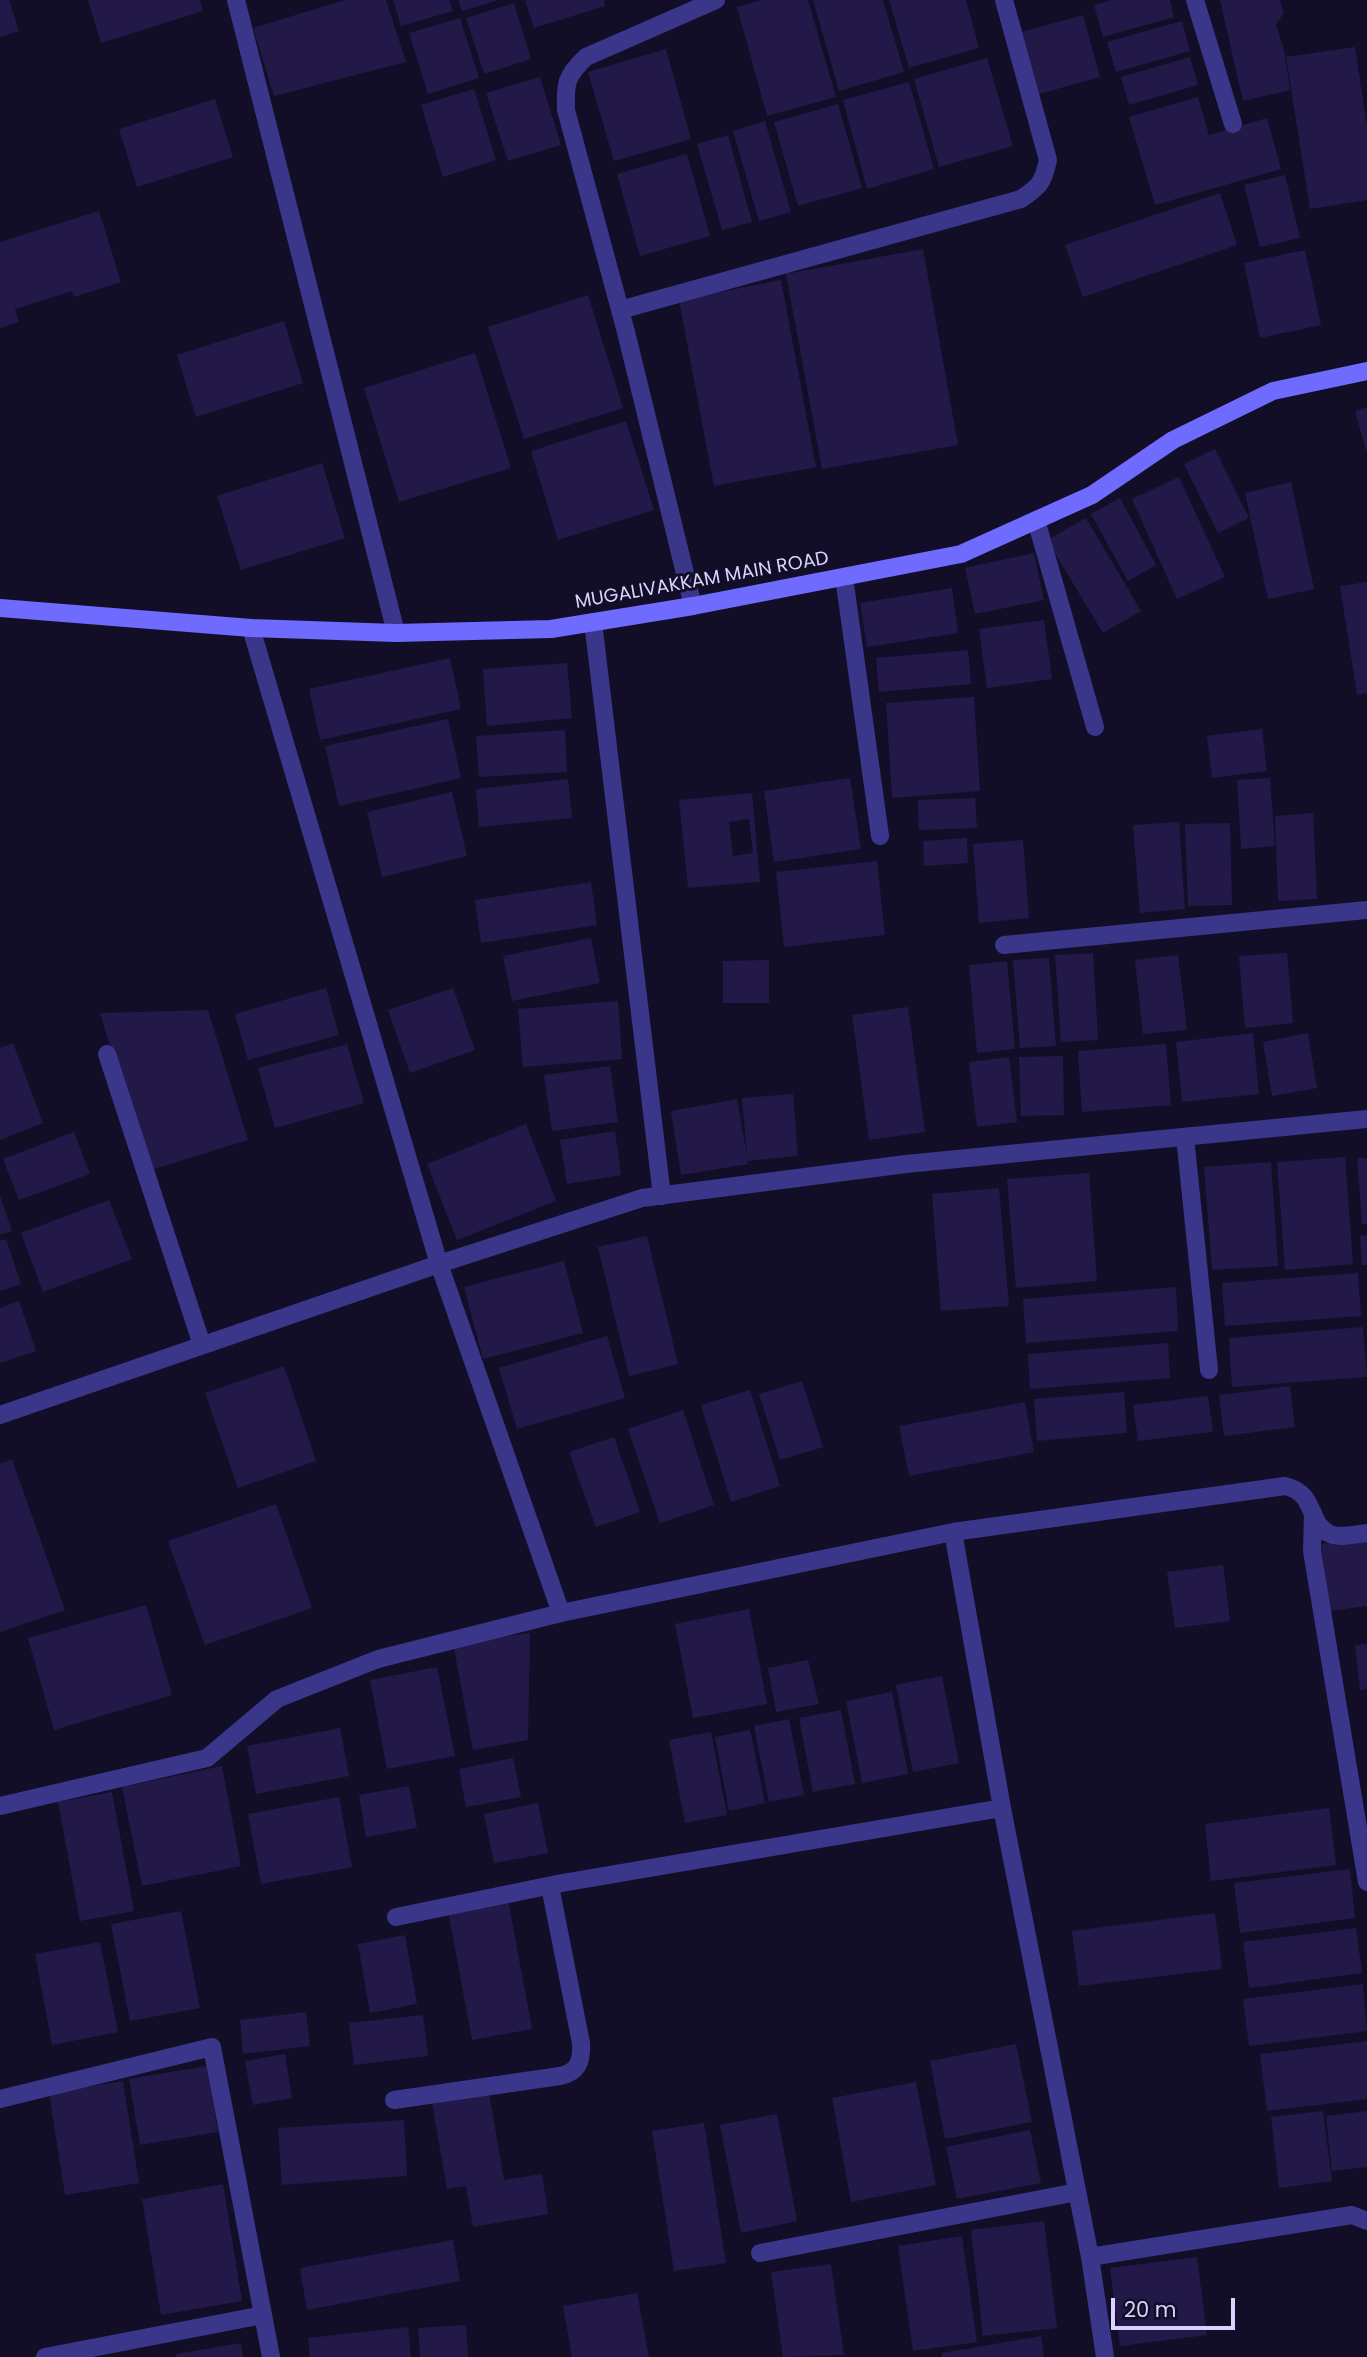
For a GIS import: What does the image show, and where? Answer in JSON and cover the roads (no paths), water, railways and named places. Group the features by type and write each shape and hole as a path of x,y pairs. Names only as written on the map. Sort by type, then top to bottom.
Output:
{"street":[{"path":"236,0 397,633"},
{"path":"693,606 620,310 566,110 566,87 570,72 586,57 716,0"},
{"path":"620,310 1021,199 1037,188 1043,180 1048,160 1004,0"},
{"path":"1195,0 1233,124"},
{"name":"MUGALIVAKKAM MAIN ROAD","path":"0,608 251,628 397,633 551,629 693,606 961,554 1092,495 1172,440 1273,391 1367,371"},
{"path":"1036,520 1095,727"},
{"path":"844,577 880,836"},
{"path":"593,622 662,1196"},
{"path":"251,628 439,1264 561,1613"},
{"path":"1004,944 1367,910"},
{"path":"107,1054 202,1345"},
{"path":"0,1415 439,1264 642,1198 906,1164 1367,1119"},
{"path":"1185,1137 1209,1370"},
{"path":"0,1807 207,1758 277,1699 378,1659 561,1613 953,1532 1285,1486 1295,1488 1304,1495 1328,1533 1367,1534"},
{"path":"1314,1513 1311,1551 1367,1882"},
{"path":"953,1532 1002,1808 1090,2258 1105,2357"},
{"path":"396,1917 550,1886 1002,1808"},
{"path":"394,2100 559,2076 571,2073 578,2066 582,2056 581,2043 550,1886"},
{"path":"0,2099 212,2047 271,2357"},
{"path":"760,2253 1077,2192"},
{"path":"1090,2258 1352,2215 1367,2221"},
{"path":"45,2357 263,2315"}]}
